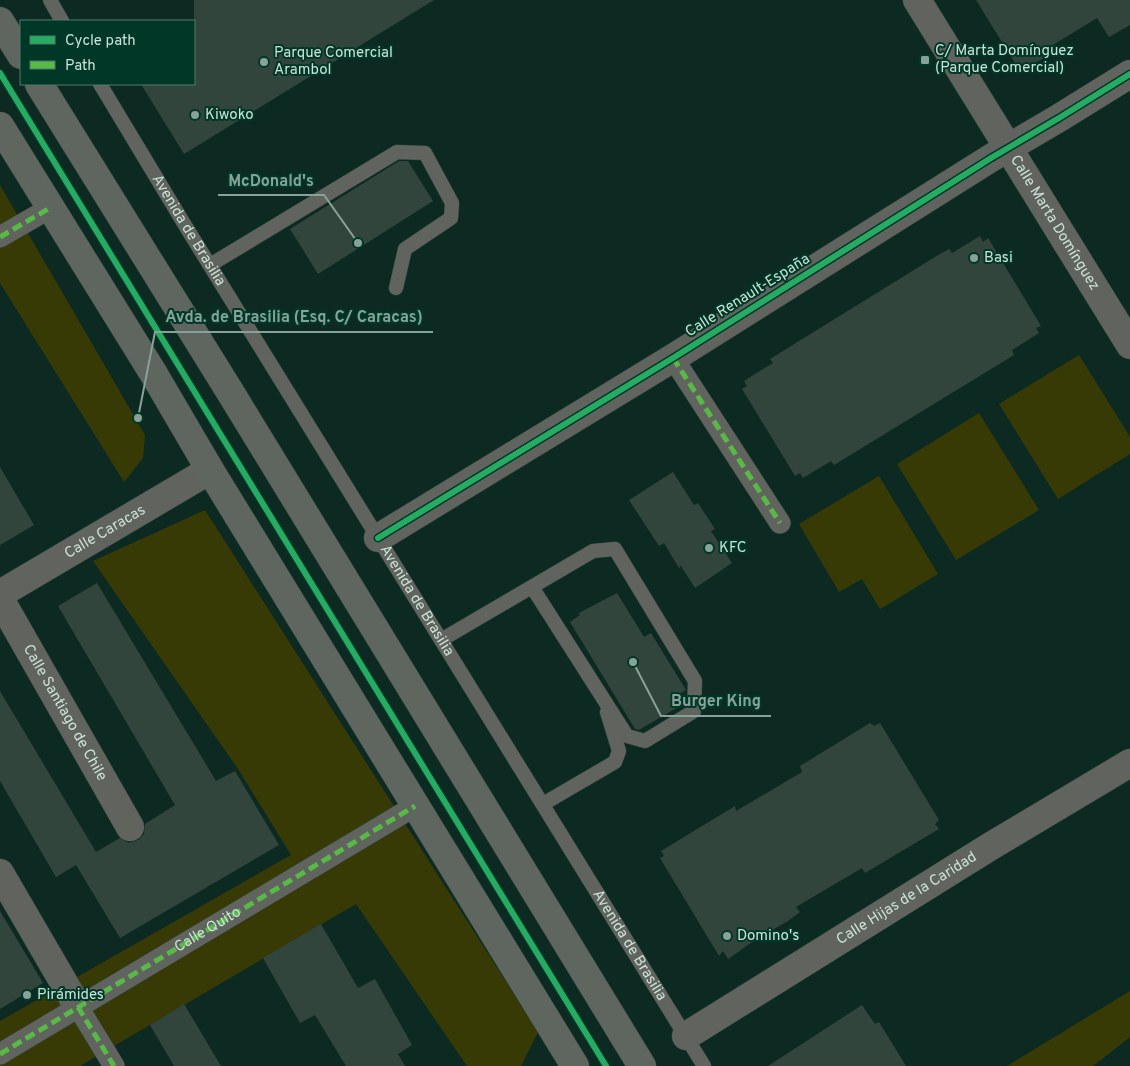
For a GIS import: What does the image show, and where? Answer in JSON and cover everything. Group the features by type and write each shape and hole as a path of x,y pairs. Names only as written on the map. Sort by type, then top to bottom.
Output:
{"main road":[{"path":"0,21 20,53"},
{"path":"40,85 232,395 642,1066"},
{"path":"0,126 155,376 210,470 575,1066"}],"street":[{"name":"Calle Marta Domínguez","path":"917,0 1130,344"},
{"name":"Calle Renault-España","path":"378,538 1130,74"},
{"path":"0,237 50,208"},
{"path":"672,358 780,523"},
{"name":"Calle Caracas","path":"0,594 210,470"},
{"name":"Calle Santiago de Chile","path":"0,599 130,827"},
{"name":"Calle Hijas de la Caridad","path":"686,1036 990,846 1130,763"},
{"name":"Calle Quito","path":"0,1054 416,806"},
{"path":"0,873 114,1066"}],"lane":[{"path":"50,0 61,20"},
{"name":"Avenida de Brasilia","path":"101,85 704,1066"},
{"path":"210,265 398,152 424,153 452,203 451,218 405,249 396,288"},
{"path":"441,640 592,551 615,549 695,681 694,711 646,741 627,736 532,587"},
{"path":"542,804 615,762 619,752 601,695"}],"shaded area":[{"path":"0,185 145,435 143,458 124,482 0,283"},
{"path":"1079,355 1130,437 1130,454 1058,499 999,404"},
{"path":"979,413 1039,510 956,560 897,464"},
{"path":"879,476 938,574 880,609 862,579 839,592 799,524"},
{"path":"205,510 538,1032 521,1066 467,1066 356,904 80,1066 0,1066 0,1021 291,855 238,769 93,561"},
{"path":"1130,991 1130,1037 1093,1066 1007,1066"}],"building":[{"name":"Parque Comercial Arambol","path":"194,0 434,0 184,154 142,85 195,85"},
{"path":"976,0 1130,0 1130,25 1109,37 1097,18 1048,48 1051,54 1025,69 1022,65 1018,68"},
{"path":"399,161 408,161 433,201 318,274 290,229"},
{"path":"980,236 983,242 988,238 1041,326 1036,328 1039,333 1012,350 1014,355 834,465 831,461 803,478 800,473 795,476 742,389 747,386 744,381 773,363 770,359 935,257 949,249 952,253"},
{"path":"0,467 34,525 0,545"},
{"path":"673,472 694,505 698,503 715,529 711,531 732,563 695,588 681,566 679,568 664,543 659,546 629,500"},
{"path":"97,583 216,781 235,771 279,845 120,938 76,865 56,877 0,781 0,691 96,852 120,838 129,843 138,840 144,834 145,824 175,805 58,606"},
{"path":"617,593 644,637 651,633 686,690 679,694 685,703 639,730 635,729 570,622 580,615 579,613"},
{"path":"870,723 874,726 880,723 939,820 935,824 939,829 865,873 862,868 796,907 800,912 728,959 723,951 719,956 660,858 664,856 661,851 735,806 736,811 802,772 800,766"},
{"path":"0,911 43,983 0,1009"},
{"path":"321,924 358,988 375,979 412,1045 398,1054 405,1066 346,1066 315,1015 300,1023 263,958"},
{"path":"184,1004 221,1066 174,1066 150,1025"},
{"path":"862,1005 875,1024 879,1022 906,1066 768,1066"}],"marked path":[{"path":"0,237 50,208"},
{"path":"673,358 780,523"},
{"path":"0,1054 415,806"},
{"path":"78,1007 114,1066"}],"cycle path":[{"path":"0,73 606,1066"},
{"path":"378,538 673,358 991,158 1130,74"}],"place":[{"name":"C/ Marta Domínguez (Parque Comercial)","path":"925,60"},
{"name":"Parque Comercial Arambol","path":"264,62"},
{"name":"Kiwoko","path":"195,115"},
{"name":"McDonald's","path":"358,243"},
{"name":"Basi","path":"974,258"},
{"name":"Avda. de Brasilia (Esq. C/ Caracas)","path":"138,418"},
{"name":"KFC","path":"709,548"},
{"name":"Burger King","path":"633,662"},
{"name":"Domino's","path":"727,936"},
{"name":"Pirámides","path":"27,995"}]}
